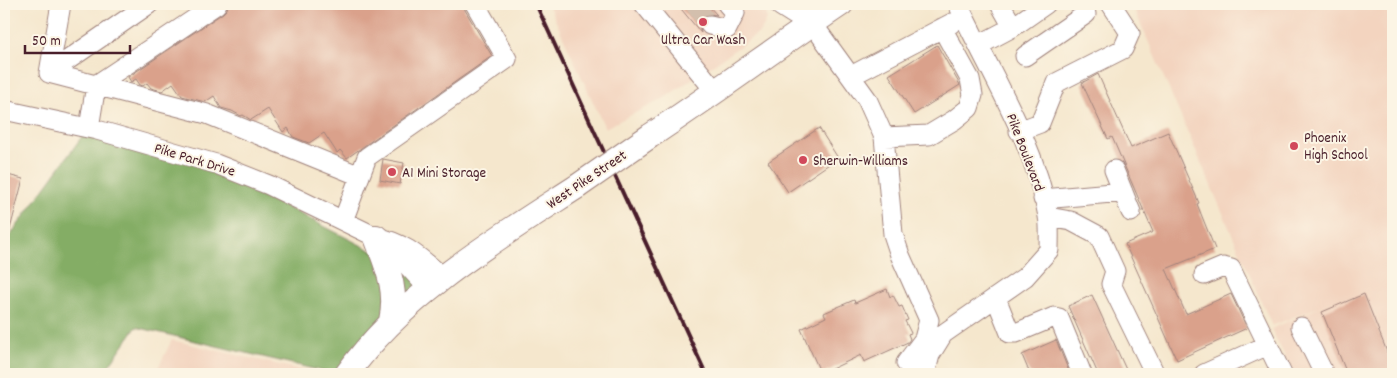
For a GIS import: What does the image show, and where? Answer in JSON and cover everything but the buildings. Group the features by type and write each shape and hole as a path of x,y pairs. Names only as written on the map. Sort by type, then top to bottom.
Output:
{"main road":[{"path":"782,4 808,14"},
{"name":"West Pike Street","path":"347,374 373,340 390,322 477,253 716,92 808,14 842,4"},
{"path":"376,237 392,279 393,311 390,322"}],"street":[{"path":"49,73 61,4"},
{"path":"49,73 149,4"},
{"path":"89,128 96,85 217,4"},
{"path":"343,221 367,157 508,59 475,4"},
{"path":"644,4 716,92"},
{"path":"710,25 727,29 735,13 727,4"},
{"path":"1000,4 1013,27"},
{"path":"979,45 1013,27 1046,4"},
{"path":"1025,56 1082,9 1103,4"},
{"path":"1019,131 1040,123 1056,83 1123,49 1130,33 1111,4"},
{"path":"851,76 942,28 961,10"},
{"name":"Pike Boulevard","path":"925,374 930,355 944,334 1025,277 1050,250 1048,217 1035,168 961,10"},
{"path":"808,14 867,98 884,137 893,234 900,255 930,320 924,339 906,363 920,374"},
{"path":"884,137 929,135 954,120 969,108 973,95 970,79 942,28"},
{"path":"49,73 207,114 360,176"},
{"name":"Pike Park Drive","path":"4,110 89,128 216,164 269,185 376,237 395,242 412,250 436,284"},
{"path":"1114,170 1131,212"},
{"path":"1043,199 1123,192"},
{"path":"1048,217 1071,221 1099,236 1115,271 1111,284 1155,374"},
{"path":"1204,275 1222,267 1231,269 1282,374"},
{"path":"996,298 1010,333 1016,333 1054,317 1059,318 1082,374"},
{"path":"1300,327 1324,374"},
{"path":"1204,374 1268,345"}],"shaded area":[{"path":"548,4 764,4 767,19 759,33 663,99 605,128"},
{"name":"Phoenix High School","path":"1132,4 1393,4 1393,374 1294,374 1271,329 1333,301 1272,326"},
{"path":"172,340 314,373 155,374"}],"green space":[{"path":"83,135 187,156 423,277 345,374 335,374 136,327 103,374 4,374 4,244"}],"tunnel":[{"path":"694,4 710,25"}],"railway":[{"path":"536,4 706,374"}],"place":[{"name":"Ultra Car Wash","path":"703,22"},
{"name":"Phoenix High School","path":"1294,146"},
{"name":"Sherwin-Williams","path":"803,160"},
{"name":"A1 Mini Storage","path":"392,172"}]}
